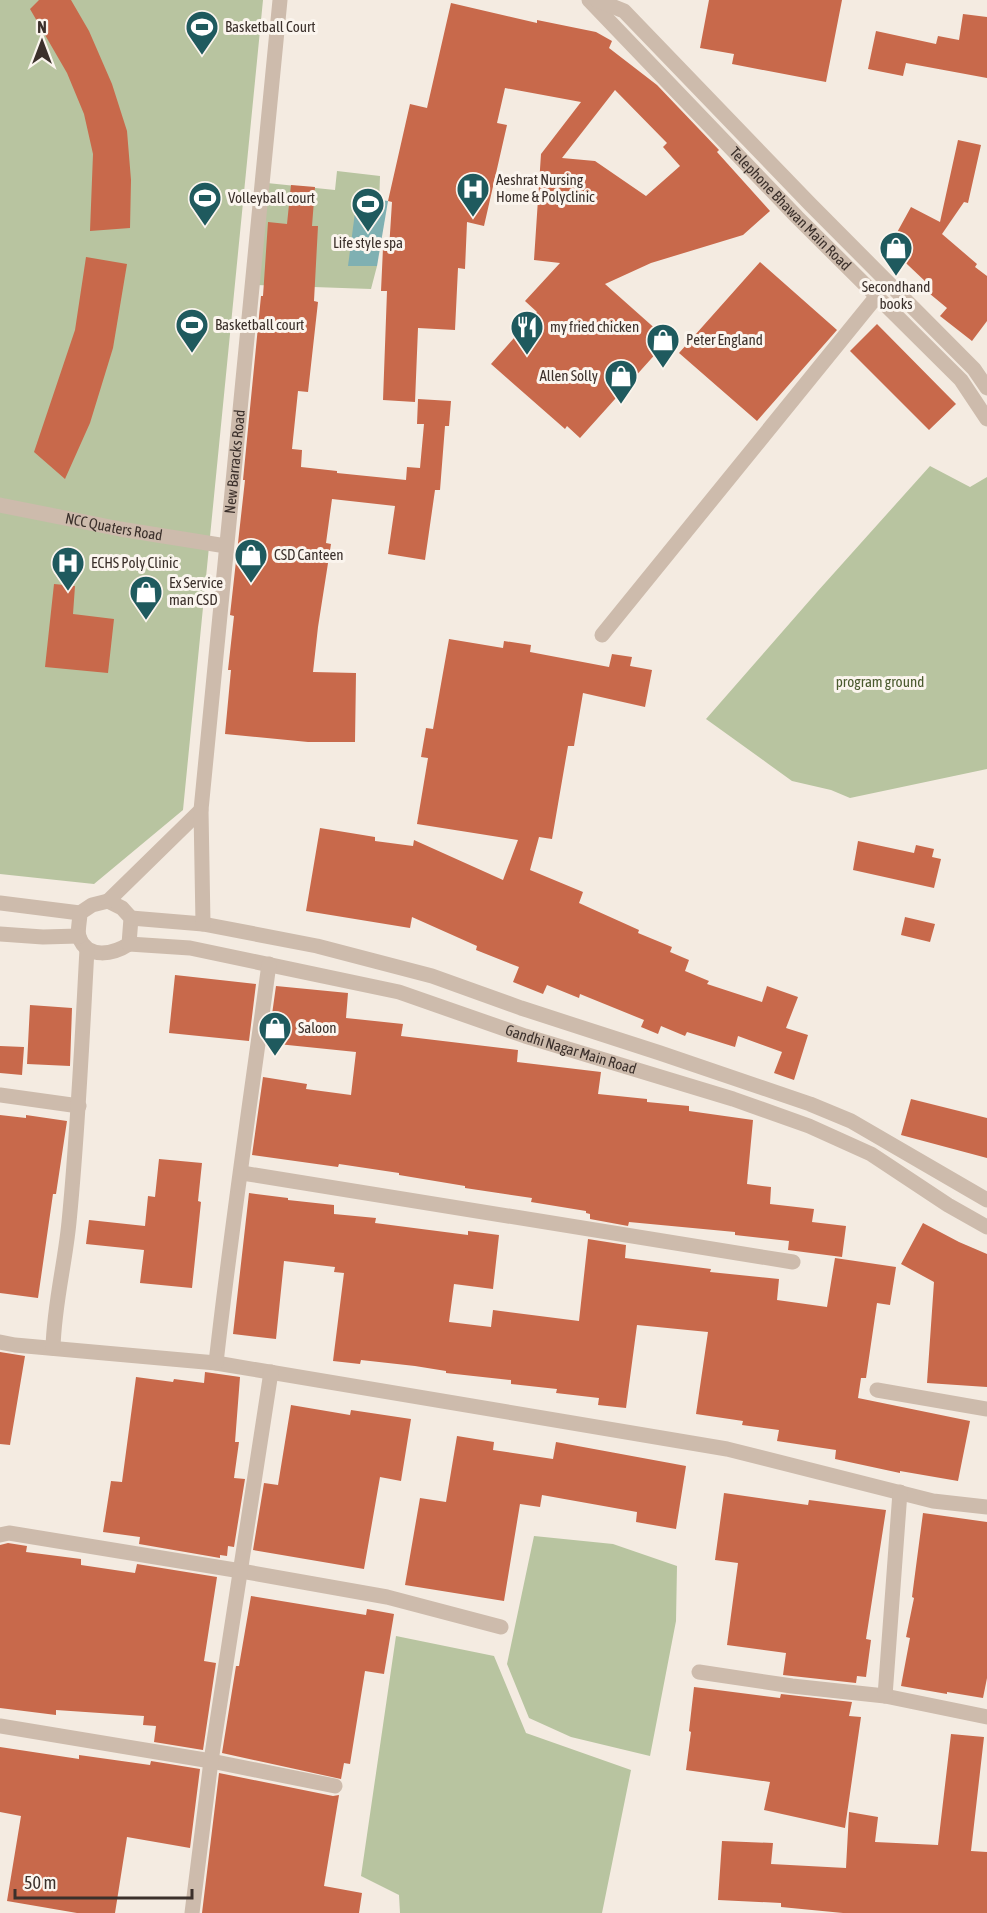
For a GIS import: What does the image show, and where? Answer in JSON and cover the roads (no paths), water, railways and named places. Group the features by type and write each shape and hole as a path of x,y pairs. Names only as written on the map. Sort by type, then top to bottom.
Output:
{"street":[{"name":"New Barracks Road","path":"203,924 201,810 280,0"},
{"name":"Telephone Bhawan Main Road","path":"589,0 797,217 961,380 987,419"},
{"name":"Telephone Bhawan Main Road","path":"597,0 624,10 810,204 975,369 987,387"},
{"path":"602,635 877,296"},
{"name":"NCC Quaters Road","path":"0,505 120,529 226,546"},
{"path":"0,903 80,913 92,905 108,901 201,810"},
{"path":"0,934 83,943 101,953 117,951 129,944 131,918 122,908 108,901"},
{"path":"53,1348 53,1318 69,1225 79,1106 83,943 80,913"},
{"name":"Gandhi Nagar Main Road","path":"131,918 203,924 317,946 432,976 810,1104 851,1121 987,1200"},
{"name":"Gandhi Nagar Main Road","path":"129,944 190,948 399,992 525,1036 733,1099 809,1126 871,1154 948,1205 987,1227"},
{"path":"216,1363 269,964"},
{"path":"0,1095 79,1106"},
{"path":"242,1173 793,1262"},
{"path":"0,1342 15,1346 216,1363 271,1372 727,1449 933,1501 987,1508"},
{"path":"192,1913 211,1761 271,1372"},
{"path":"878,1390 987,1409"},
{"path":"885,1696 900,1492"},
{"path":"4,1534 241,1571 387,1597 501,1627"},
{"path":"699,1672 792,1686 885,1696 987,1717"},
{"path":"0,1726 211,1761 335,1786"}],"water":[{"name":"Life style spa","path":"357,197 388,201 377,266 348,266"}],"place":[{"name":"Basketball Court","path":"202,56"},
{"name":"Aeshrat Nursing Home & Polyclinic","path":"473,218"},
{"name":"Volleyball court","path":"205,227"},
{"name":"Life style spa","path":"368,233"},
{"name":"Secondhand books","path":"896,277"},
{"name":"Basketball court","path":"192,354"},
{"name":"my fried chicken","path":"527,356"},
{"name":"Peter England","path":"663,369"},
{"name":"Allen Solly","path":"621,405"},
{"name":"CSD Canteen","path":"251,584"},
{"name":"ECHS Poly Clinic","path":"68,592"},
{"name":"Ex Service man CSD","path":"146,621"},
{"name":"Saloon","path":"275,1057"}],"park label":[{"name":"program ground","path":"880,682"}]}
